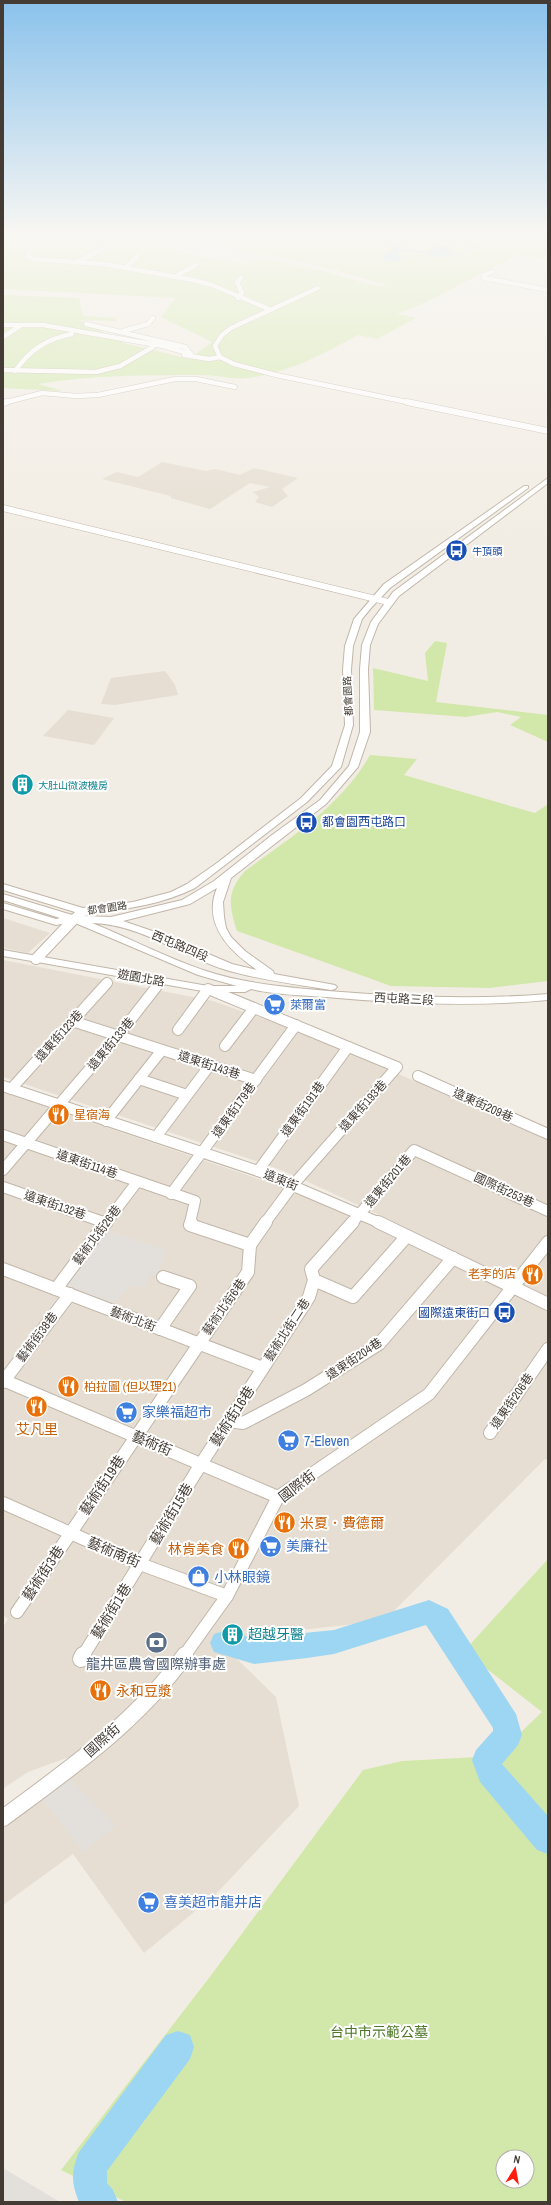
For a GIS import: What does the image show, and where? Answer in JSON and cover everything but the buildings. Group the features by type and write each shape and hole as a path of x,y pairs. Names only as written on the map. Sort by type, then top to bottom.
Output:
{"street":[{"path":"14,371 31,350 52,339"},
{"path":"103,339 153,347 187,356 209,359 220,357 234,364 276,375 548,431"},
{"path":"122,339 163,346 191,354 185,347 154,339"},
{"path":"220,339 215,346 220,357"},
{"path":"3,370 85,372 106,370 120,366 153,347"},
{"path":"3,403 42,393 76,396 98,395 175,379 196,379 235,387"},
{"name":"都會園路","path":"74,920 83,911 141,903 175,894 191,886 221,865 304,800 336,767 349,725 347,670 349,646 358,619 374,599 406,572 548,472"},
{"name":"都會園路","path":"74,920 111,920 186,902 218,883 275,837 323,802 353,767 365,732 364,669 366,646 374,624 388,602 396,594 548,480"},
{"path":"3,508 388,602"},
{"path":"234,870 221,890 217,913 219,924 229,942 239,953 278,978"},
{"name":"西屯路四段","path":"3,880 76,902 83,911"},
{"name":"西屯路四段","path":"3,887 111,920 160,938 229,967 278,978"},
{"name":"西屯路四段","path":"3,897 74,920 169,958 202,973 260,988"},
{"name":"西屯路四段","path":"3,906 56,922 74,920"},
{"path":"36,959 41,952 74,920"},
{"name":"遊園北路","path":"3,953 208,989 260,988 278,978"},
{"path":"161,981 182,981 187,977 187,972 169,958"},
{"name":"西屯路三段","path":"278,978 308,984 352,989 456,995 497,995 548,990"},
{"name":"遠東街133巷","path":"59,1105 152,995 161,981"},
{"name":"遠東街123巷","path":"7,1087 107,983"},
{"name":"西屯路三段","path":"260,988 346,996 447,1001 503,1001 548,997"},
{"path":"178,1030 208,989 348,1047"},
{"path":"225,1046 254,1008"},
{"name":"遠東街143巷","path":"72,1021 256,1080"},
{"name":"遠東街179巷","path":"171,1194 296,1026"},
{"name":"遠東街191巷","path":"258,1171 348,1047"},
{"name":"遠東街193巷","path":"293,1185 397,1067 348,1047"},
{"name":"遠東街143巷","path":"106,1120 162,1050"},
{"path":"156,1137 210,1065"},
{"name":"遠東街209巷","path":"418,1076 548,1134"},
{"path":"139,1080 187,1095"},
{"name":"遠東街","path":"7,1087 258,1171 293,1185 361,1214 548,1304"},
{"path":"3,1170 59,1105"},
{"name":"遠東街114巷","path":"3,1135 195,1201 190,1225 250,1245"},
{"name":"遠東街201巷","path":"361,1214 414,1150 460,1170"},
{"name":"國際街253巷","path":"460,1170 548,1211"},
{"name":"藝術北街26巷","path":"56,1289 137,1182"},
{"path":"250,1245 293,1185"},
{"name":"遠東街132巷","path":"3,1187 106,1222"},
{"path":"361,1214 313,1275 353,1297 407,1236"},
{"name":"國際街","path":"3,1818 96,1749 171,1674 227,1596 278,1497 429,1394 548,1242"},
{"name":"藝術北街6巷","path":"135,1436 248,1272 250,1245"},
{"name":"遠東街204巷","path":"229,1421 243,1424 306,1390 380,1344 453,1258"},
{"name":"藝術北街","path":"3,1269 263,1368"},
{"name":"藝術北街二巷","path":"263,1368 309,1297 313,1275"},
{"path":"160,1329 190,1286 163,1277"},
{"name":"藝術街38巷","path":"3,1381 70,1294"},
{"name":"遠東街206巷","path":"490,1433 548,1350"},
{"name":"藝術街16巷","path":"201,1464 263,1368"},
{"name":"藝術街","path":"3,1381 278,1497"},
{"name":"藝術街19巷","path":"70,1534 135,1436"},
{"name":"藝術街15巷","path":"140,1564 201,1464"},
{"name":"藝術南街","path":"3,1504 140,1564 227,1596"},
{"name":"藝術街3巷","path":"17,1612 70,1534"},
{"name":"藝術街1巷","path":"81,1659 140,1564"}],"shaded area":[{"path":"162,462 206,471 215,469 240,475 254,468 298,478 282,489 288,496 272,507 255,502 259,497 253,492 270,487 250,483 210,509 171,498 171,496 102,479 117,472 138,477"},
{"path":"165,671 175,685 178,695 115,705 101,704 111,678"},
{"path":"68,710 114,718 94,745 43,736"},
{"path":"3,918 50,933 28,953 3,948"},
{"path":"3,960 213,1001 281,1025 369,1061 548,1140 548,1298 369,1210 268,1165 3,1077"},
{"path":"3,1092 294,1191 361,1219 548,1311 548,1460 545,1459 384,1621 263,1634 236,1658 276,1697 299,1806 215,1895 144,1953 73,1854 3,1905 3,1821 175,1677 232,1599 282,1501 3,1377"},
{"path":"108,1231 166,1250 157,1275 151,1275 144,1287 132,1286 113,1303 67,1285"},
{"path":"3,1386 273,1498 225,1592 169,1672 94,1748 28,1772 4,1788 3,1627 8,1619 3,1615"},
{"path":"68,1778 116,1825 84,1852 41,1798"},
{"path":"3,2168 60,2202 3,2202"}],"green space":[{"path":"3,339 116,339 124,343 189,359 212,342 206,339 351,339 292,367 249,378 201,375 139,375 98,377 38,384 63,391 3,388"},
{"path":"435,641 447,643 436,702 548,715 548,742 510,725 521,717 497,712 466,717 374,710 373,668 428,681 425,653"},
{"path":"370,755 417,759 404,775 535,813 548,804 548,981 489,988 391,986 237,931 232,914 231,900 235,886 245,871 297,833 330,805 345,790"},
{"name":"台中市示範公墓","path":"548,1559 548,2202 126,2202 61,2170 212,1974 363,1770 402,1761 496,1756 542,1712 464,1651"}],"waterway":[{"path":"224,1643 254,1651 334,1642 429,1612 438,1618 506,1724 508,1735 486,1760 490,1772 548,1839"},
{"path":"101,2202 96,2198 91,2189 89,2180 91,2164 178,2047"}],"place":[{"name":"牛頂頭","path":"457,551"},
{"name":"大肚山微波機房","path":"22,785"},
{"name":"都會園西屯路口","path":"307,822"},
{"name":"萊爾富","path":"275,1005"},
{"name":"星宿海","path":"59,1115"},
{"name":"老李的店","path":"532,1274"},
{"name":"國際遠東街口","path":"505,1313"},
{"name":"柏拉圖 (但以理21)","path":"68,1387"},
{"name":"艾凡里","path":"37,1407"},
{"name":"家樂福超市","path":"127,1412"},
{"name":"7-Eleven","path":"289,1441"},
{"name":"米夏．費德爾","path":"285,1523"},
{"name":"美廉社","path":"271,1546"},
{"name":"林肯美食","path":"239,1549"},
{"name":"小林眼鏡","path":"199,1577"},
{"name":"超越牙醫","path":"233,1634"},
{"name":"龍井區農會國際辦事處","path":"156,1642"},
{"name":"永和豆漿","path":"101,1691"},
{"name":"喜美超市龍井店","path":"149,1902"}]}
